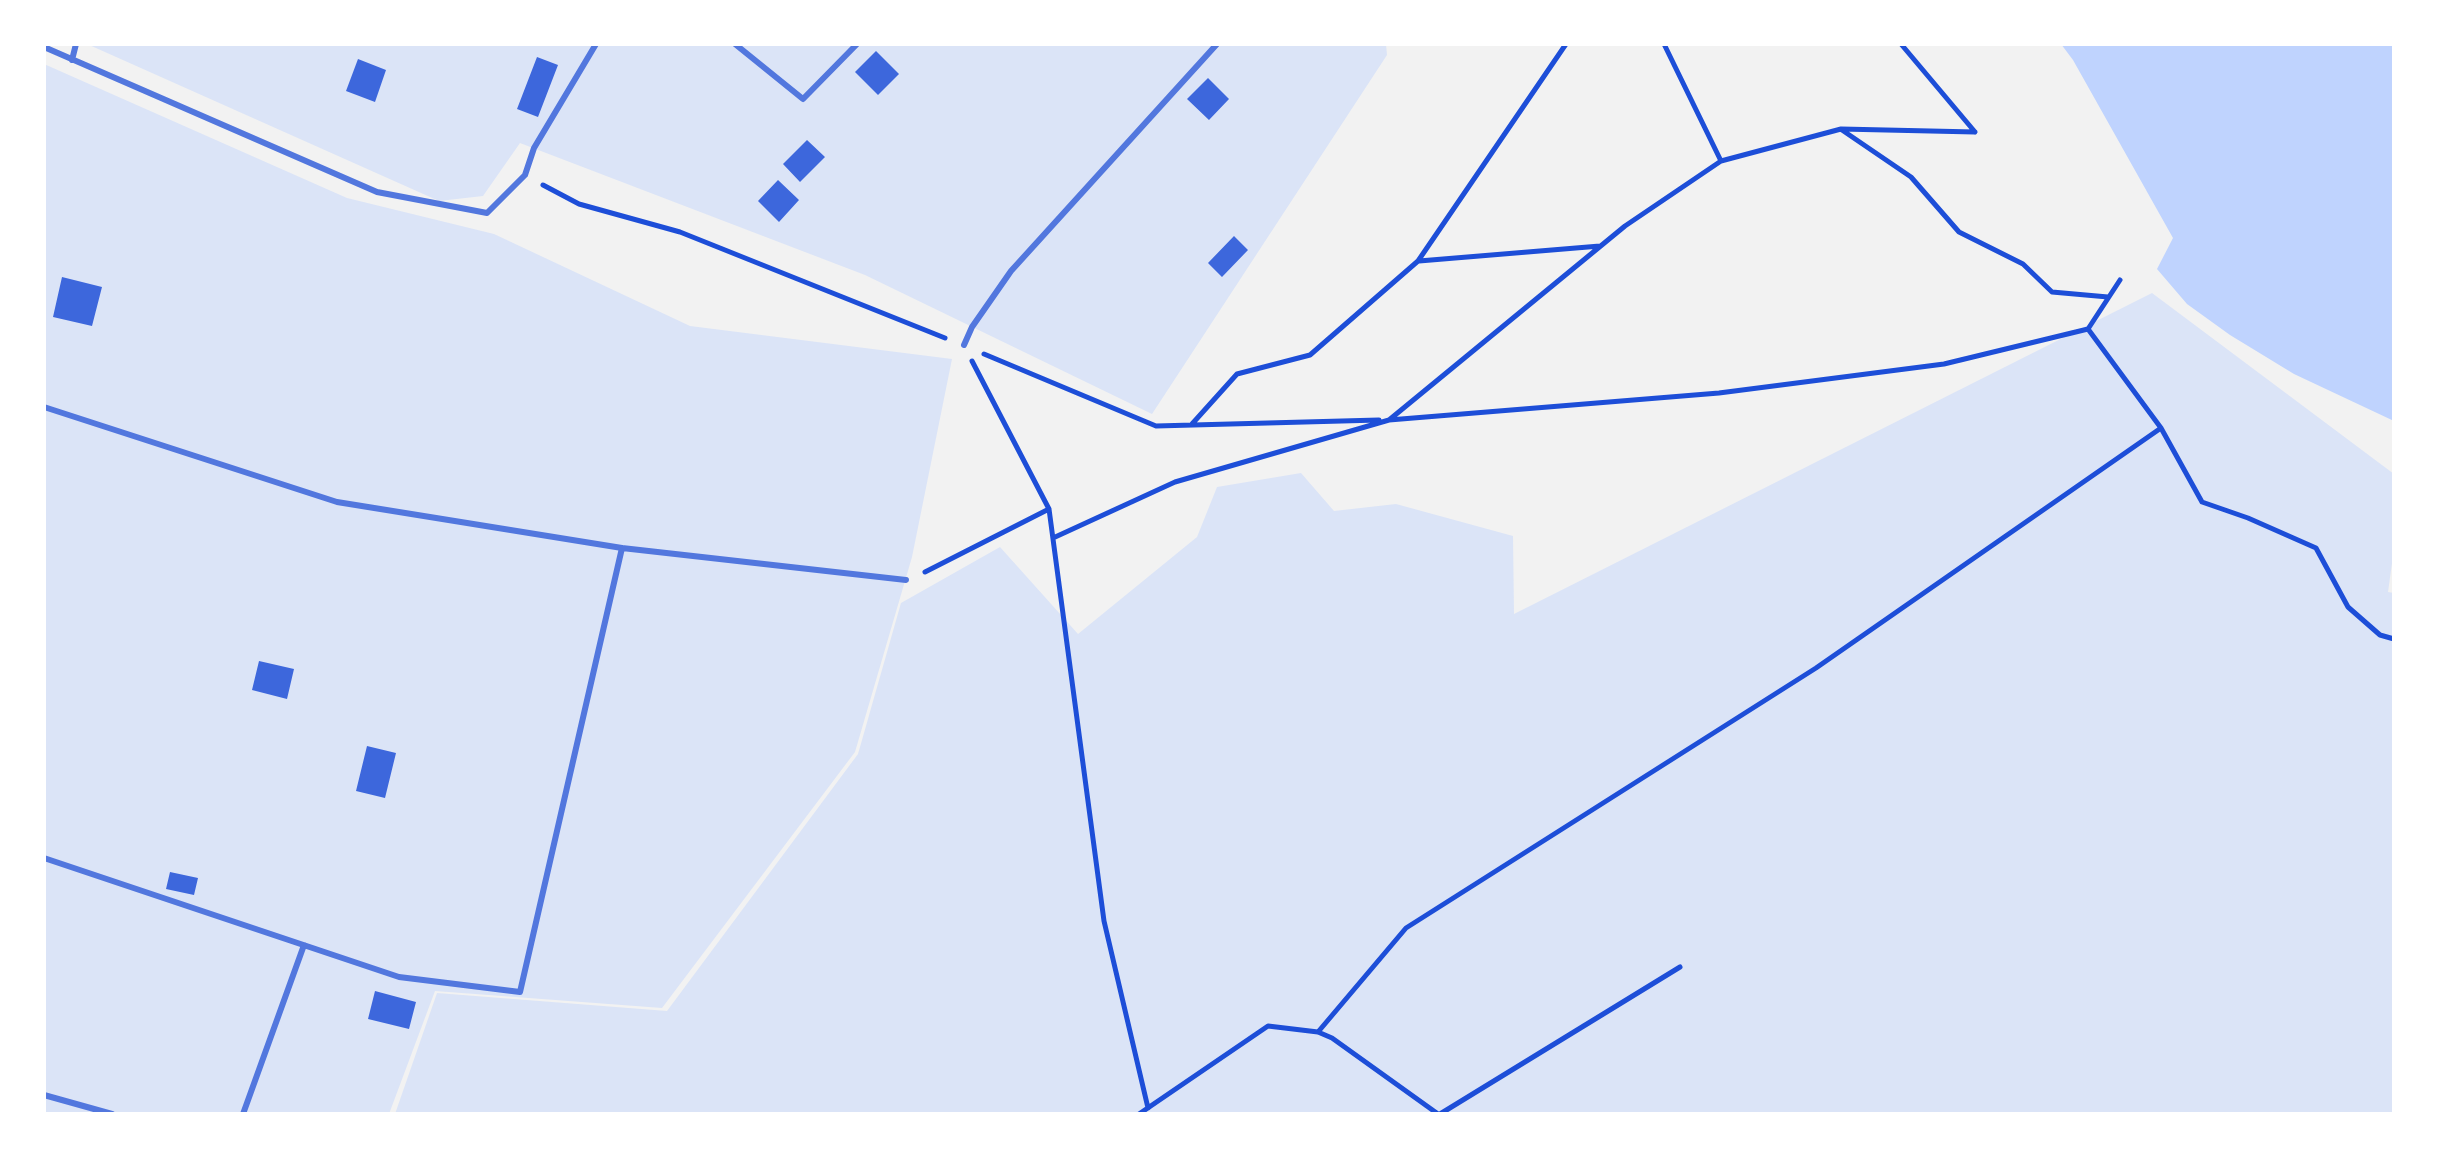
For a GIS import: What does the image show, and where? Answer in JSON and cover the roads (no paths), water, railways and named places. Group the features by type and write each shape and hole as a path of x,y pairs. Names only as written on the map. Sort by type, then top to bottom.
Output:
{"lane":[{"path":"72,60 76,44"},
{"path":"44,47 377,192 487,213 525,175 534,148 596,44"},
{"path":"735,44 803,99 857,44"},
{"path":"964,345 972,327 1011,271 1217,44"},
{"path":"44,407 337,502 622,548 906,580"},
{"path":"44,858 399,977 520,992 622,548"},
{"path":"243,1114 304,945"},
{"path":"44,1095 112,1114"}],"water":[{"path":"2061,44 2394,44 2394,421 2294,374 2230,335 2187,304 2157,269 2173,238"}]}
